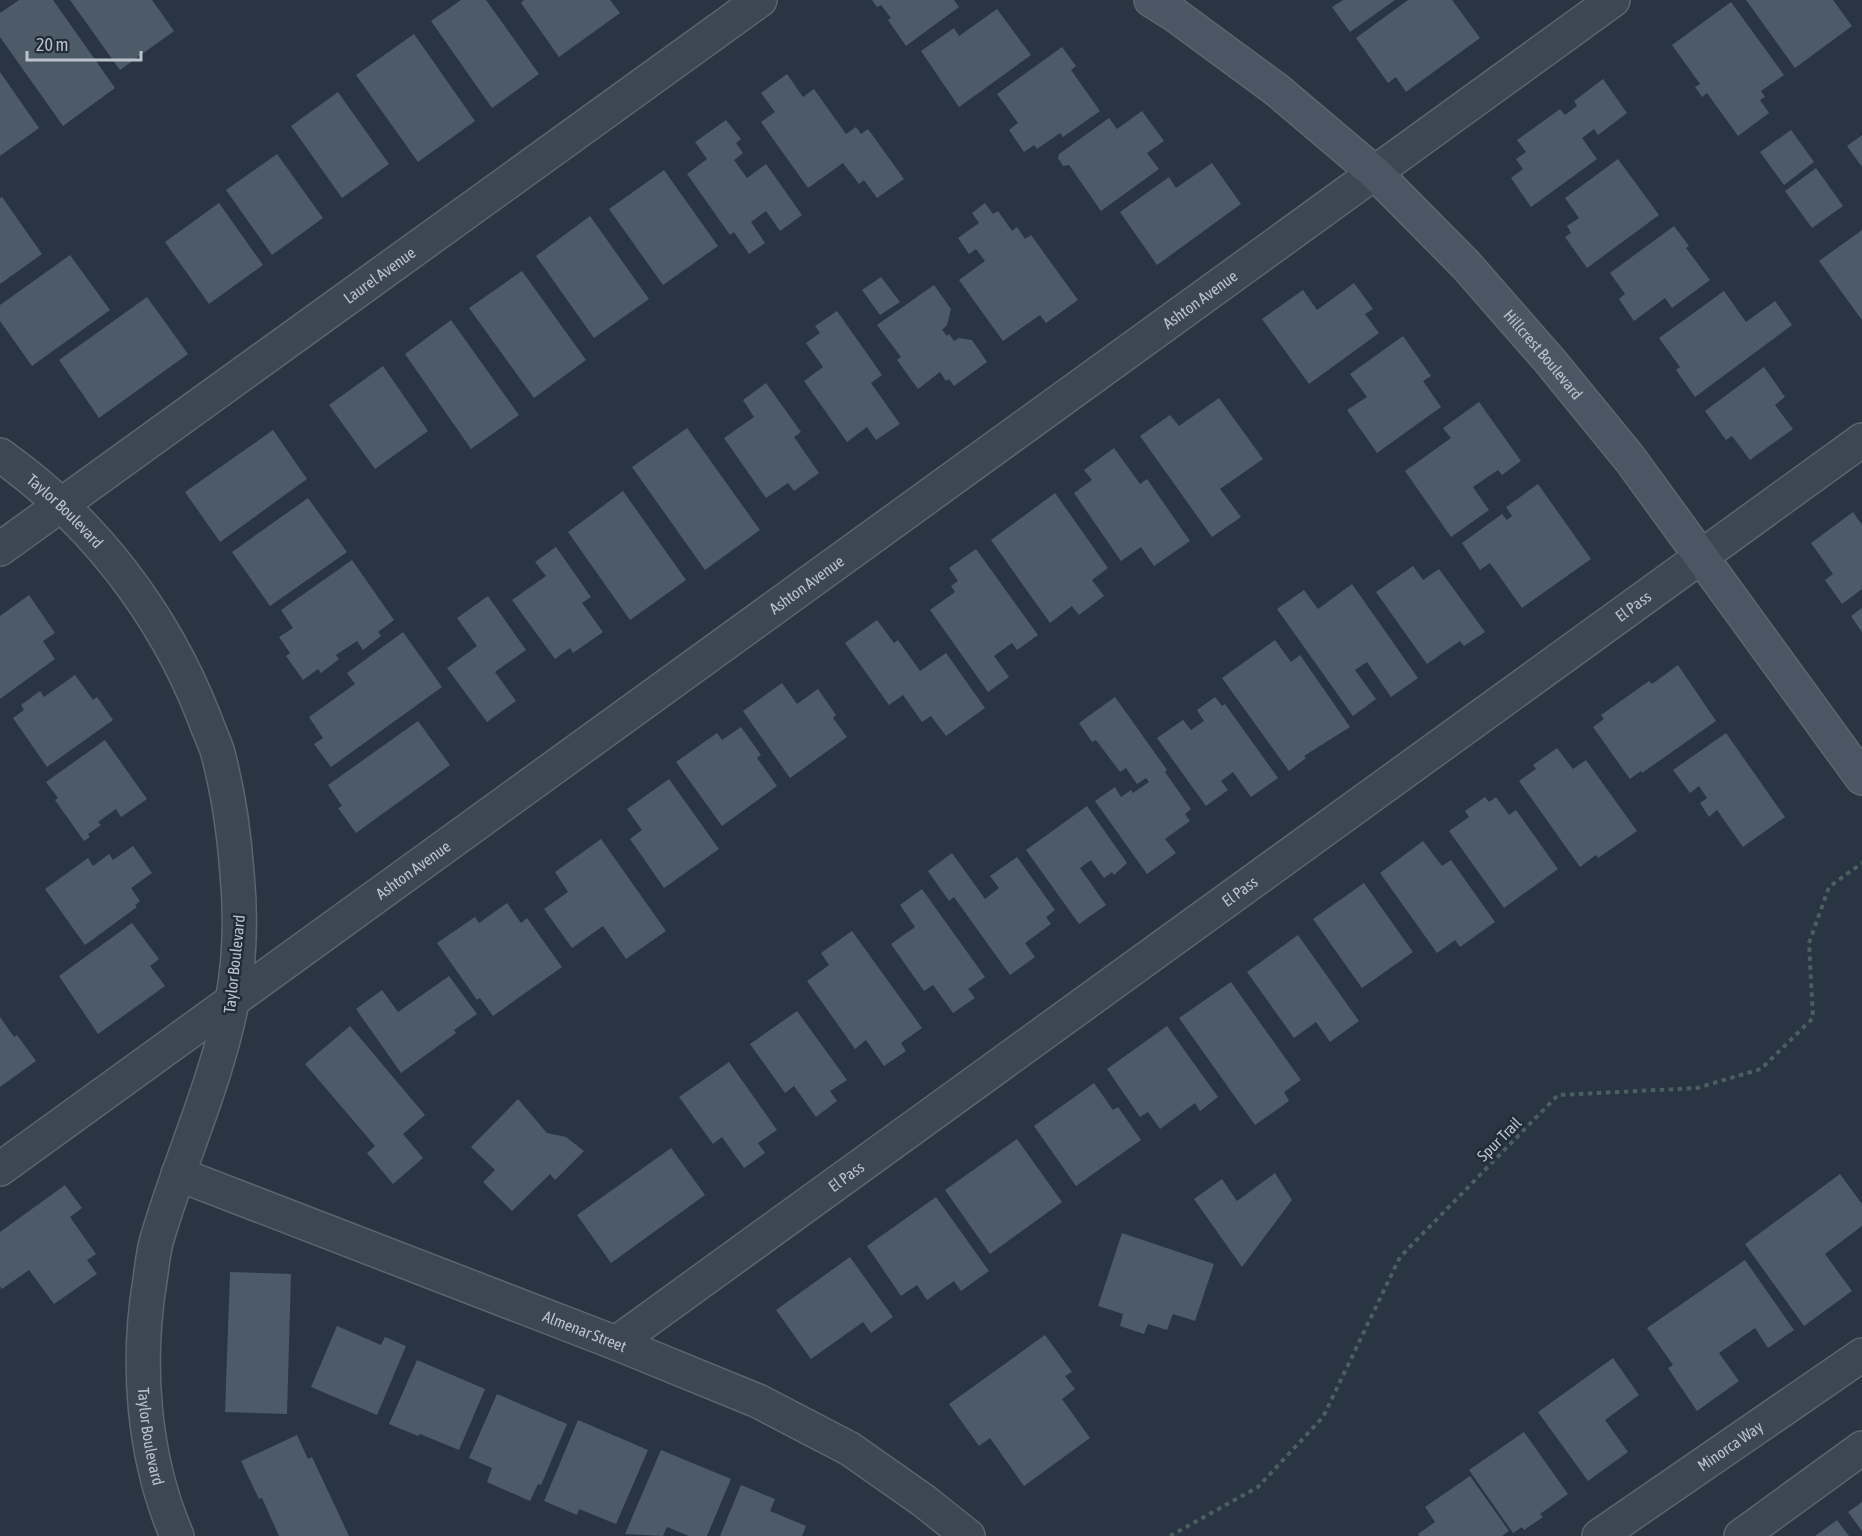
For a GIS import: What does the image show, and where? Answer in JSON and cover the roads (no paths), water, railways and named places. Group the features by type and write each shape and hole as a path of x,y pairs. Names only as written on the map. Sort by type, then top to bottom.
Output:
{"street":[{"name":"Laurel Avenue","path":"0,549 760,0"},
{"name":"Hillcrest Boulevard","path":"1151,0 1277,90 1375,173 1466,265 1550,361 1630,459 1862,778"},
{"name":"Ashton Avenue","path":"0,1169 1613,0"},
{"name":"El Pass","path":"616,1343 1862,440"},
{"name":"Taylor Boulevard","path":"0,455 31,477 63,505 110,556 150,611 188,676 217,750 234,833 241,916 232,1001 211,1084 156,1242 144,1317 144,1373 152,1454 177,1536"},
{"name":"Almenar Street","path":"178,1174 616,1343 758,1401 850,1449 924,1501 968,1536"},
{"name":"Minorca Way","path":"1599,1536 1862,1355"},
{"path":"1741,1536 1862,1448"}]}
